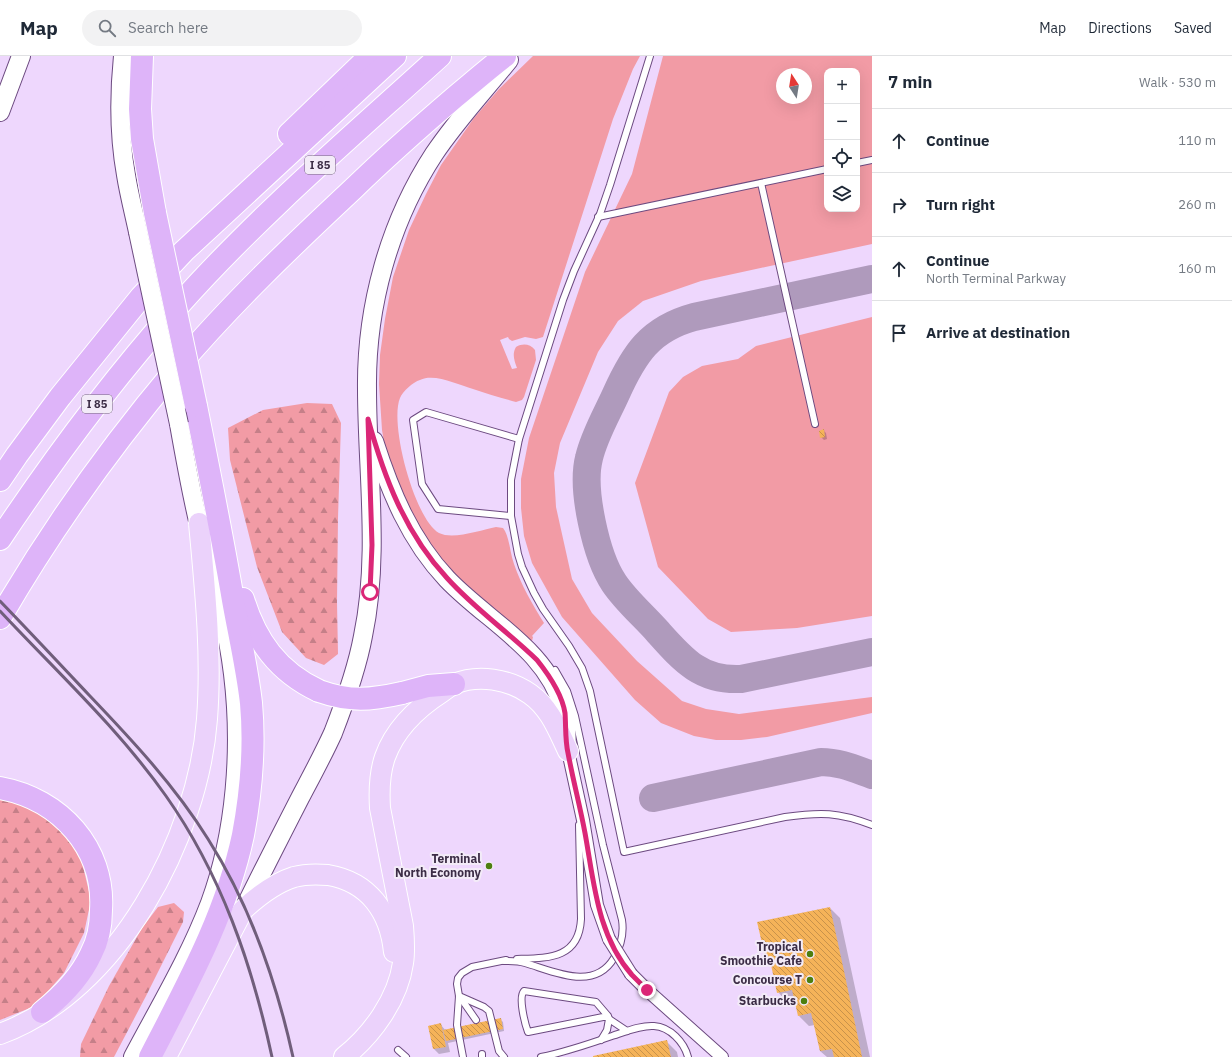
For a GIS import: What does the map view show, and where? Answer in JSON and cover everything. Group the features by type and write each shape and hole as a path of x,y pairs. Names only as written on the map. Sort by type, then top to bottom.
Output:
{"highway":[{"path":"142,56 140,109 142,139 155,214 196,406 245,658 251,706 252,757 249,797 242,836 228,889 214,929 201,958 150,1057"},
{"path":"184,251 206,218 259,163 370,56"},
{"name":"I 85","path":"0,480 60,397 141,296 184,251 396,56"},
{"name":"I 85","path":"0,538 88,415 178,306 245,236 440,56"},
{"path":"0,618 44,547 98,470 176,369 212,328 291,248 370,173 409,137 505,56"},
{"path":"222,535 244,605 250,621 261,641 278,664 305,684 319,691 337,697 351,699 383,697 428,686 454,684"},
{"path":"0,788 13,790 31,797 48,806 63,817 76,831 87,847 95,863 100,881 102,900 101,919 98,937 92,954 72,985 58,1000 42,1012"}],"main road":[{"path":"0,112 21,56"},
{"path":"123,56 120,96 125,174 199,523 233,672 237,731 234,787 226,844 220,872 199,929 133,1057"},
{"path":"166,1057 243,910 332,733 353,676 367,614 372,568 367,361 375,302 386,257 414,188 434,153 512,56"},
{"path":"368,419 390,486 403,515 421,547 447,579 512,636 545,669 558,693 564,712 568,751"},
{"path":"0,1034 24,1024 69,994 89,976 130,927 164,868 180,834 190,807 200,766 204,743 208,698 207,626 199,523"},
{"path":"344,1057 365,1038 385,1011 399,980 403,965 403,926 380,808 379,792 380,772 391,742 407,720 432,698 454,684 484,678 497,680 520,688 530,694 542,705 551,715 568,751"},
{"path":"243,910 255,898 295,877 309,874 323,874 338,877 354,884 372,897 388,922 395,957 393,994"}],"street":[{"path":"568,751 598,905 609,939 631,974 722,1057"}],"lane":[{"path":"650,56 610,185 598,217 574,271 519,439 511,480 511,516 518,554 527,579 543,609 569,646 582,668 590,691 624,852 771,820 811,813 832,813 854,818 872,825"},
{"path":"860,162 872,160"},
{"path":"598,217 824,170"},
{"path":"761,183 815,424"},
{"path":"511,516 438,509 422,484 413,420 426,412 519,439"},
{"path":"512,636 529,644 539,652"},
{"path":"504,961 524,963 564,975 585,976 600,972 611,963 618,951 623,929 575,716 567,691 553,668"},
{"path":"463,1057 457,1024 459,996 457,984 458,978 462,973 472,967 504,961 544,958 561,954 572,946 579,933 581,919 577,794"},
{"path":"609,1018 528,1032 521,998 522,993 524,991 596,1002 609,1018 627,1031"},
{"path":"459,996 476,1020"},
{"path":"459,996 484,1007 489,1011 500,1051 504,1057"},
{"path":"601,1040 607,1030 609,1018"},
{"path":"541,1057 560,1053 640,1027 654,1026 666,1030 676,1037 686,1049 688,1057"},
{"path":"398,1050 406,1057"}],"green space":[{"path":"533,56 640,56 633,69 613,119 543,337 536,339 525,337 512,341 508,337 500,340 512,369 517,368 514,357 516,347 526,345 531,346 535,350 536,360 524,397 522,400 516,402 446,380 426,378 411,385 401,395 398,411 398,428 406,470 421,510 430,525 439,533 445,535 459,535 496,527 503,528 505,531 520,580 544,623 532,636 532,641 508,624 453,576 408,512 385,448 382,430 379,384 380,355 393,277 409,230 441,165 474,118 499,89"},
{"path":"663,56 872,56 872,244 701,281 643,301 618,321 598,352 560,443 554,473 556,507 572,579 592,613 637,661 682,701 706,709 739,714 872,697 872,713 767,737 741,740 716,740 694,736 661,723 635,700 562,617 532,563 524,536 521,508 521,479 529,438 585,272 632,174"},
{"path":"872,317 872,616 797,628 731,632 708,619 658,567 635,483 669,392 683,377 702,366 738,359 756,346"},
{"path":"307,403 332,404 341,423 338,518 338,654 324,665 306,658 282,632 257,567 230,460 228,428 263,410"},
{"path":"0,796 8,796 60,824 81,858 91,900 84,933 64,973 35,1006 0,1020"},
{"path":"174,903 184,912 183,922 114,1057 80,1057 81,1044 109,986 142,928 158,907"}],"building":[{"path":"824,429 825,437 820,438 819,431"},
{"name":"Concourse T","path":"830,907 862,1057 834,1057 832,1049 820,1051 811,1013 798,1016 792,990 777,993 770,960 766,961 757,922"},
{"path":"501,1018 503,1029 446,1041 443,1030"},
{"path":"441,1023 446,1047 433,1049 428,1026"},
{"path":"667,1040 671,1057 593,1057 593,1056"}],"taxiway":[{"path":"872,279 694,317 666,328 645,345 630,367 601,425 589,458 587,471 587,487 592,522 596,540 607,571 619,590 676,651 694,667 715,676 727,679 741,679 872,652"},
{"path":"653,798 821,762 828,762 853,768 872,775"}],"railway":[{"path":"0,601 137,746 182,800 208,839 237,890 260,944 270,972 293,1057"},
{"path":"0,611 86,700 128,747 166,796 186,826 203,857 232,921 255,988 272,1057"}],"place":[{"name":"Terminal North Economy","path":"489,866"},
{"name":"Tropical Smoothie Cafe","path":"810,954"},
{"name":"Concourse T","path":"810,980"},
{"name":"Starbucks","path":"804,1001"}],"route":[{"path":"370,592 372,545 368,419 390,486 403,515 421,547 447,579 537,660 545,669 558,693 564,712 568,751 583,820 595,892 604,928 613,948 631,974 647,990"}]}
